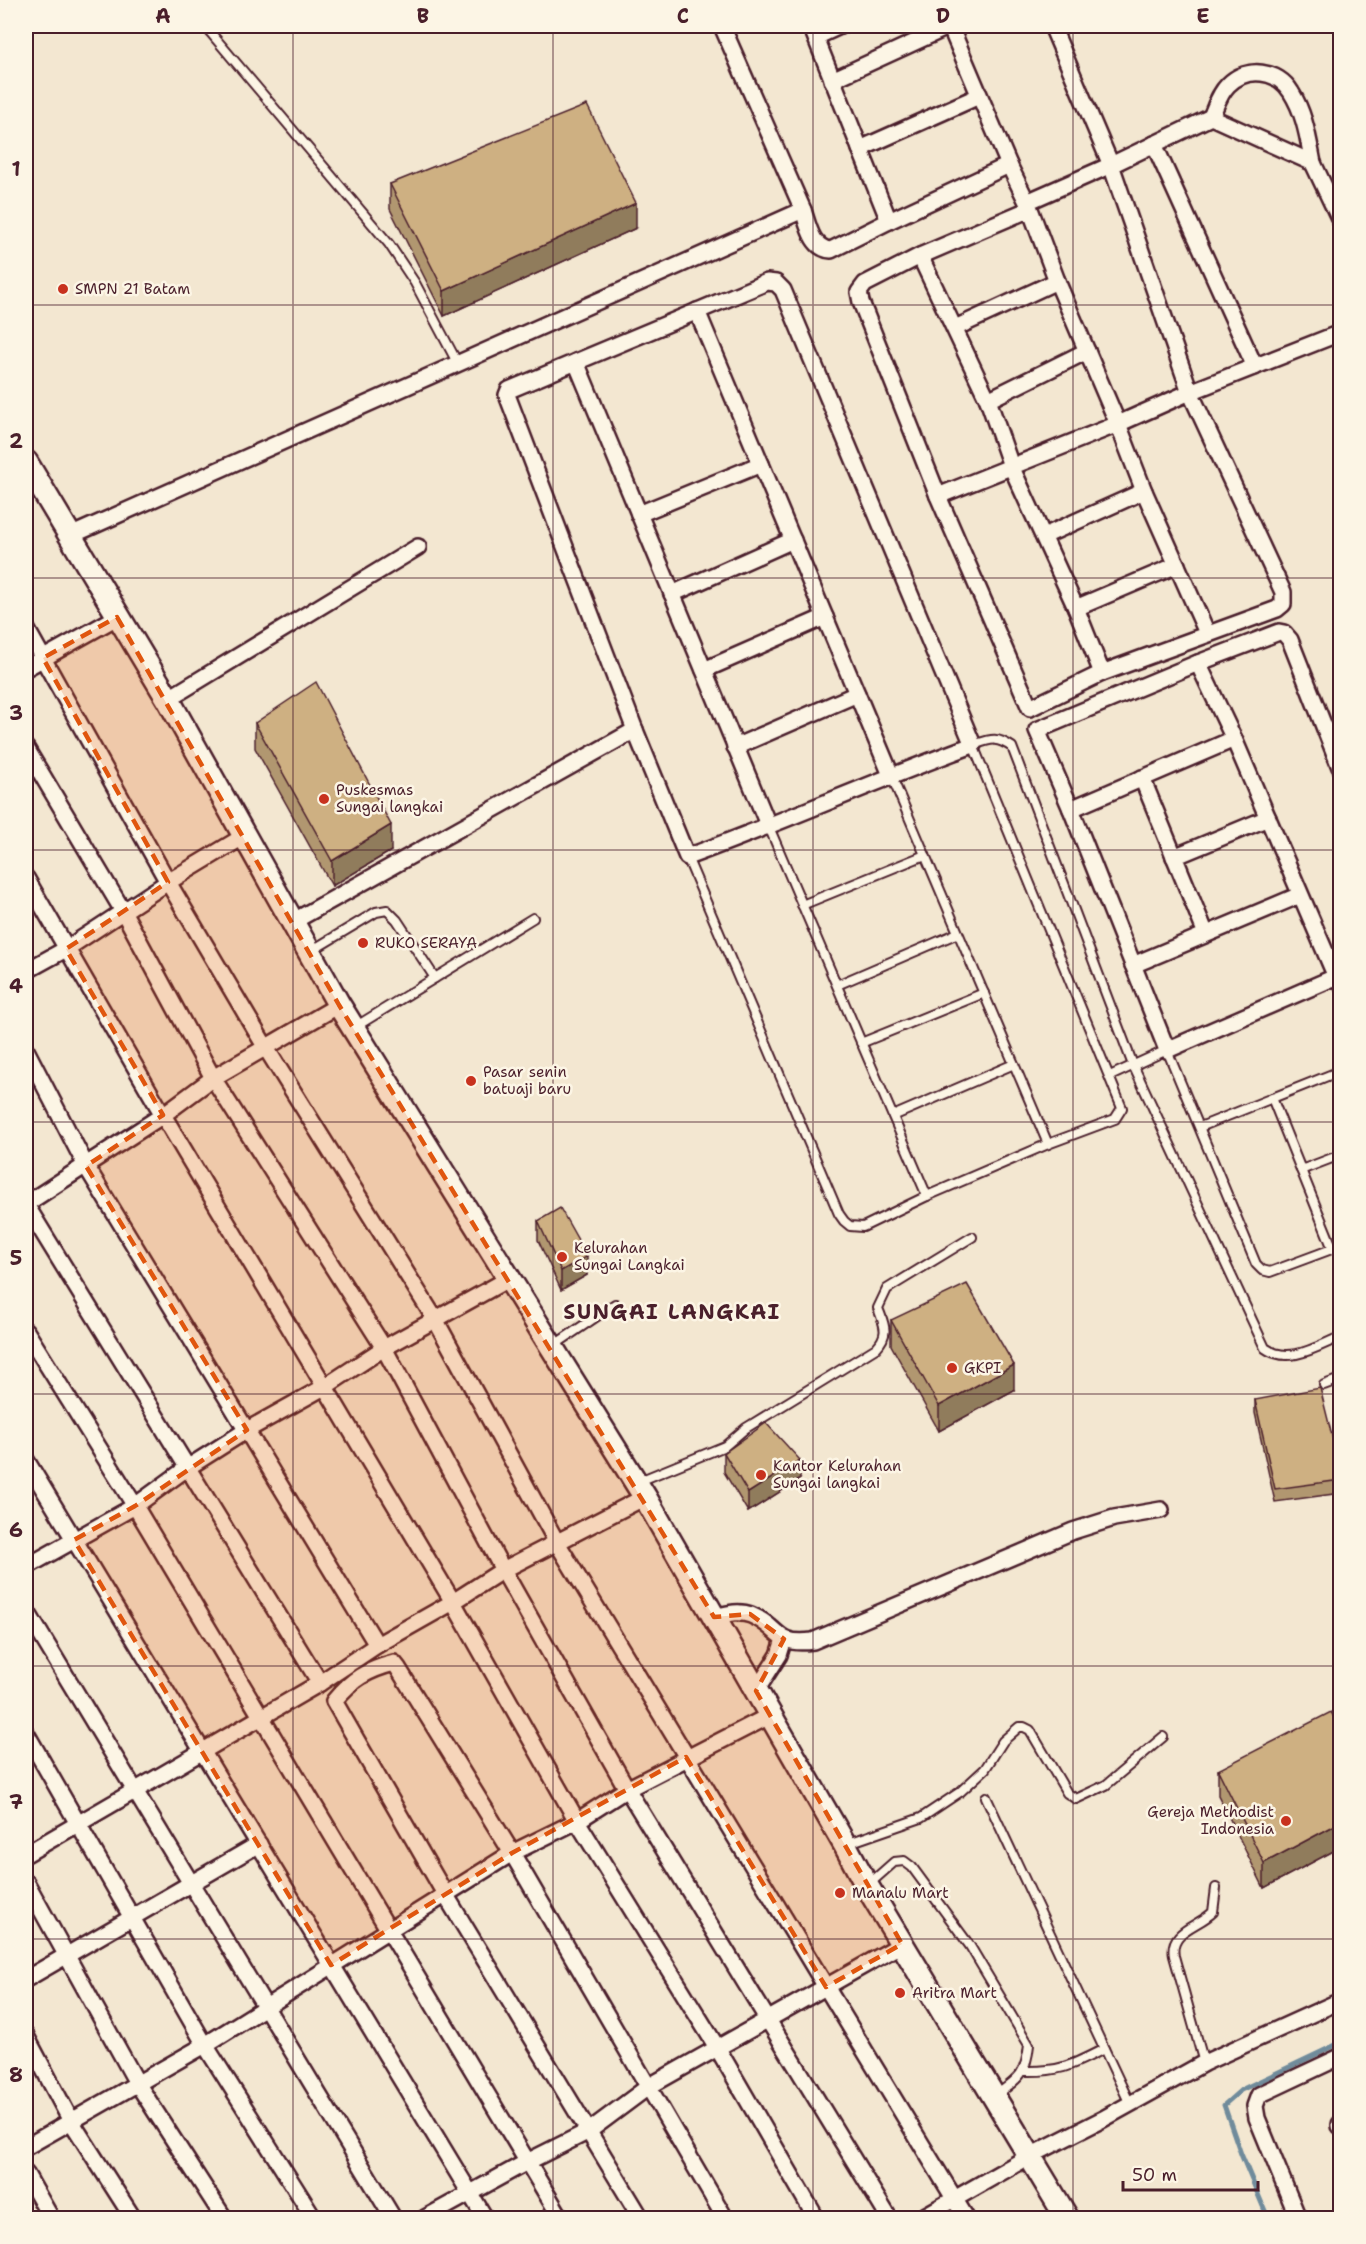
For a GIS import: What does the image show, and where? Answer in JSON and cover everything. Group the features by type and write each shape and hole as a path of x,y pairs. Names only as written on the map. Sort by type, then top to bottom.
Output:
{"street":[{"path":"722,26 814,241 827,250 1009,165"},
{"path":"840,26 814,31 889,221"},
{"path":"832,80 950,26 1027,202 1212,117 1221,94 1240,75 1253,73 1273,76 1290,91 1301,111 1313,163 1341,220"},
{"path":"1052,26 1111,165 1190,392 1283,592 1282,604 1277,609 1102,673 1029,708 938,496 860,297 859,292 865,284 921,256 1030,209 1057,281 1144,491 1207,633"},
{"path":"861,149 980,96"},
{"path":"1212,117 1313,163"},
{"path":"1154,144 1255,367"},
{"path":"70,536 802,210"},
{"path":"921,256 988,400 1011,466 1076,608 1102,673"},
{"path":"954,328 1057,281"},
{"path":"767,282 776,283 783,290 973,745 891,775 769,827 687,857 635,730 506,397 509,390 697,311 767,282"},
{"path":"697,311 891,775"},
{"path":"938,496 1118,424 1190,392 1341,333"},
{"path":"988,400 1087,351"},
{"path":"576,362 769,827"},
{"path":"26,462 168,699 339,1005 640,1490 867,1886 992,2097 1067,2218"},
{"path":"639,514 761,464"},
{"path":"1044,536 1144,491"},
{"path":"672,594 793,540"},
{"path":"168,699 418,547"},
{"path":"1076,608 1177,565"},
{"path":"26,668 117,617"},
{"path":"704,670 825,617"},
{"path":"26,628 168,882 266,1048 435,1319 556,1541 966,2218"},
{"path":"1198,663 1234,738 1339,981 1167,1050 1037,730 1198,663 1275,633 1284,633 1290,640 1341,766"},
{"path":"735,747 857,694"},
{"path":"294,921 635,730"},
{"path":"1071,809 1234,738"},
{"path":"26,748 123,911 213,1078 384,1348 502,1570 627,1789 889,2218"},
{"path":"1142,778 1206,934"},
{"path":"1174,857 1268,818"},
{"path":"26,971 66,950 168,882 246,835"},
{"path":"26,878 163,1115 453,1602 577,1821 718,2049 816,2218"},
{"path":"1133,965 1300,894"},
{"path":"320,1683 26,1205 163,1115 213,1078 339,1005"},
{"path":"26,1050 86,1166 377,1645"},
{"path":"26,1567 135,1506 187,1468 247,1430 326,1386 384,1348 510,1278"},
{"path":"26,1331 135,1506 561,2218"},
{"path":"26,1460 485,2218"},
{"path":"26,1854 320,1683 377,1645 640,1490"},
{"path":"714,1617 733,1613 750,1614 792,1643 813,1641 1073,1531 1114,1518 1161,1510"},
{"path":"26,1610 393,2218"},
{"path":"756,1691 776,1661 784,1639"},
{"path":"641,2218 445,1894 334,1701 346,1686 372,1669 394,1663 398,1668 512,1853 725,2218"},
{"path":"26,2147 205,2045 512,1853 577,1821 627,1789 686,1757 769,1716"},
{"path":"26,1733 205,2045 314,2218"},
{"path":"26,1979 258,1844"},
{"path":"26,1882 137,2083 224,2218"},
{"path":"425,2218 589,2131 648,2087 902,1944"},
{"path":"921,2218 1030,2156 1204,2063 1341,2001"},
{"path":"26,2036 71,2121 133,2218"},
{"path":"1298,2218 1257,2118 1256,2100 1259,2095 1341,2057"},
{"path":"26,2174 51,2218"}],"lane":[{"path":"205,26 389,244 415,283 458,364"},
{"path":"687,857 844,1221 850,1226 863,1227 927,1196 1048,1144 1118,1117 1122,1108 973,745 993,739 1012,747 1133,1065 1264,1348 1273,1354 1293,1356 1341,1337"},
{"path":"891,775 1048,1144"},
{"path":"769,827 927,1196"},
{"path":"802,905 925,855"},
{"path":"310,952 376,912 387,910 397,920 435,978"},
{"path":"354,1027 532,918"},
{"path":"837,985 958,933"},
{"path":"861,1043 984,993"},
{"path":"1110,1076 1167,1050 1256,1264 1262,1270 1270,1272 1337,1247 1301,1170 1272,1098"},
{"path":"893,1116 1014,1064"},
{"path":"1200,1126 1341,1071"},
{"path":"1301,1170 1341,1155"},
{"path":"640,1490 725,1446 746,1428 876,1348 884,1340 886,1330 878,1308 887,1289 972,1237"},
{"path":"552,1347 615,1304"},
{"path":"1324,1385 1341,1378"},
{"path":"845,1845 921,1818 960,1792 985,1769 1003,1741 1018,1726 1030,1730 1067,1793 1076,1798 1106,1785 1163,1737"},
{"path":"986,1797 1130,2104"},
{"path":"867,1886 894,1862 904,1861 912,1867 970,1946 1029,2045 1024,2071 992,2097"},
{"path":"1204,2063 1174,1956 1173,1945 1179,1935 1213,1912 1216,1888"},
{"path":"1024,2071 1047,2072 1062,2069 1104,2049"}],"highlighted area":[{"path":"117,617 339,1005 714,1617 750,1614 784,1639 756,1691 902,1944 826,1987 686,1757 512,1853 331,1965 74,1540 135,1506 247,1430 86,1166 163,1115 66,949 168,882 43,658"}],"building":[{"path":"587,105 636,203 444,291 390,184"},
{"name":"Puskesmas Sungai langkai","path":"316,682 391,825 332,861 255,723"},
{"path":"560,1208 587,1256 561,1271 538,1221"},
{"name":"GKPI","path":"967,1284 1014,1365 939,1406 891,1320"},
{"path":"1320,1388 1341,1480 1275,1489 1255,1400"},
{"path":"766,1423 800,1460 748,1493 724,1453"},
{"name":"Gereja Methodist Indonesia","path":"1331,1712 1341,1731 1341,1822 1264,1863 1218,1770"}],"waterway":[{"path":"1268,2218 1241,2154 1224,2105 1241,2090 1340,2043"}],"place":[{"name":"SMPN 21 Batam","path":"63,289"},
{"name":"Puskesmas Sungai langkai","path":"324,799"},
{"name":"RUKO SERAYA","path":"363,943"},
{"name":"Pasar senin batuaji baru","path":"471,1081"},
{"name":"Kelurahan Sungai Langkai","path":"562,1257"},
{"name":"GKPI","path":"952,1368"},
{"name":"Kantor Kelurahan Sungai langkai","path":"761,1475"},
{"name":"Gereja Methodist Indonesia","path":"1286,1821"},
{"name":"Manalu Mart","path":"840,1893"},
{"name":"Aritra Mart","path":"900,1993"}],"district":[{"name":"SUNGAI LANGKAI","path":"672,1312"}]}
